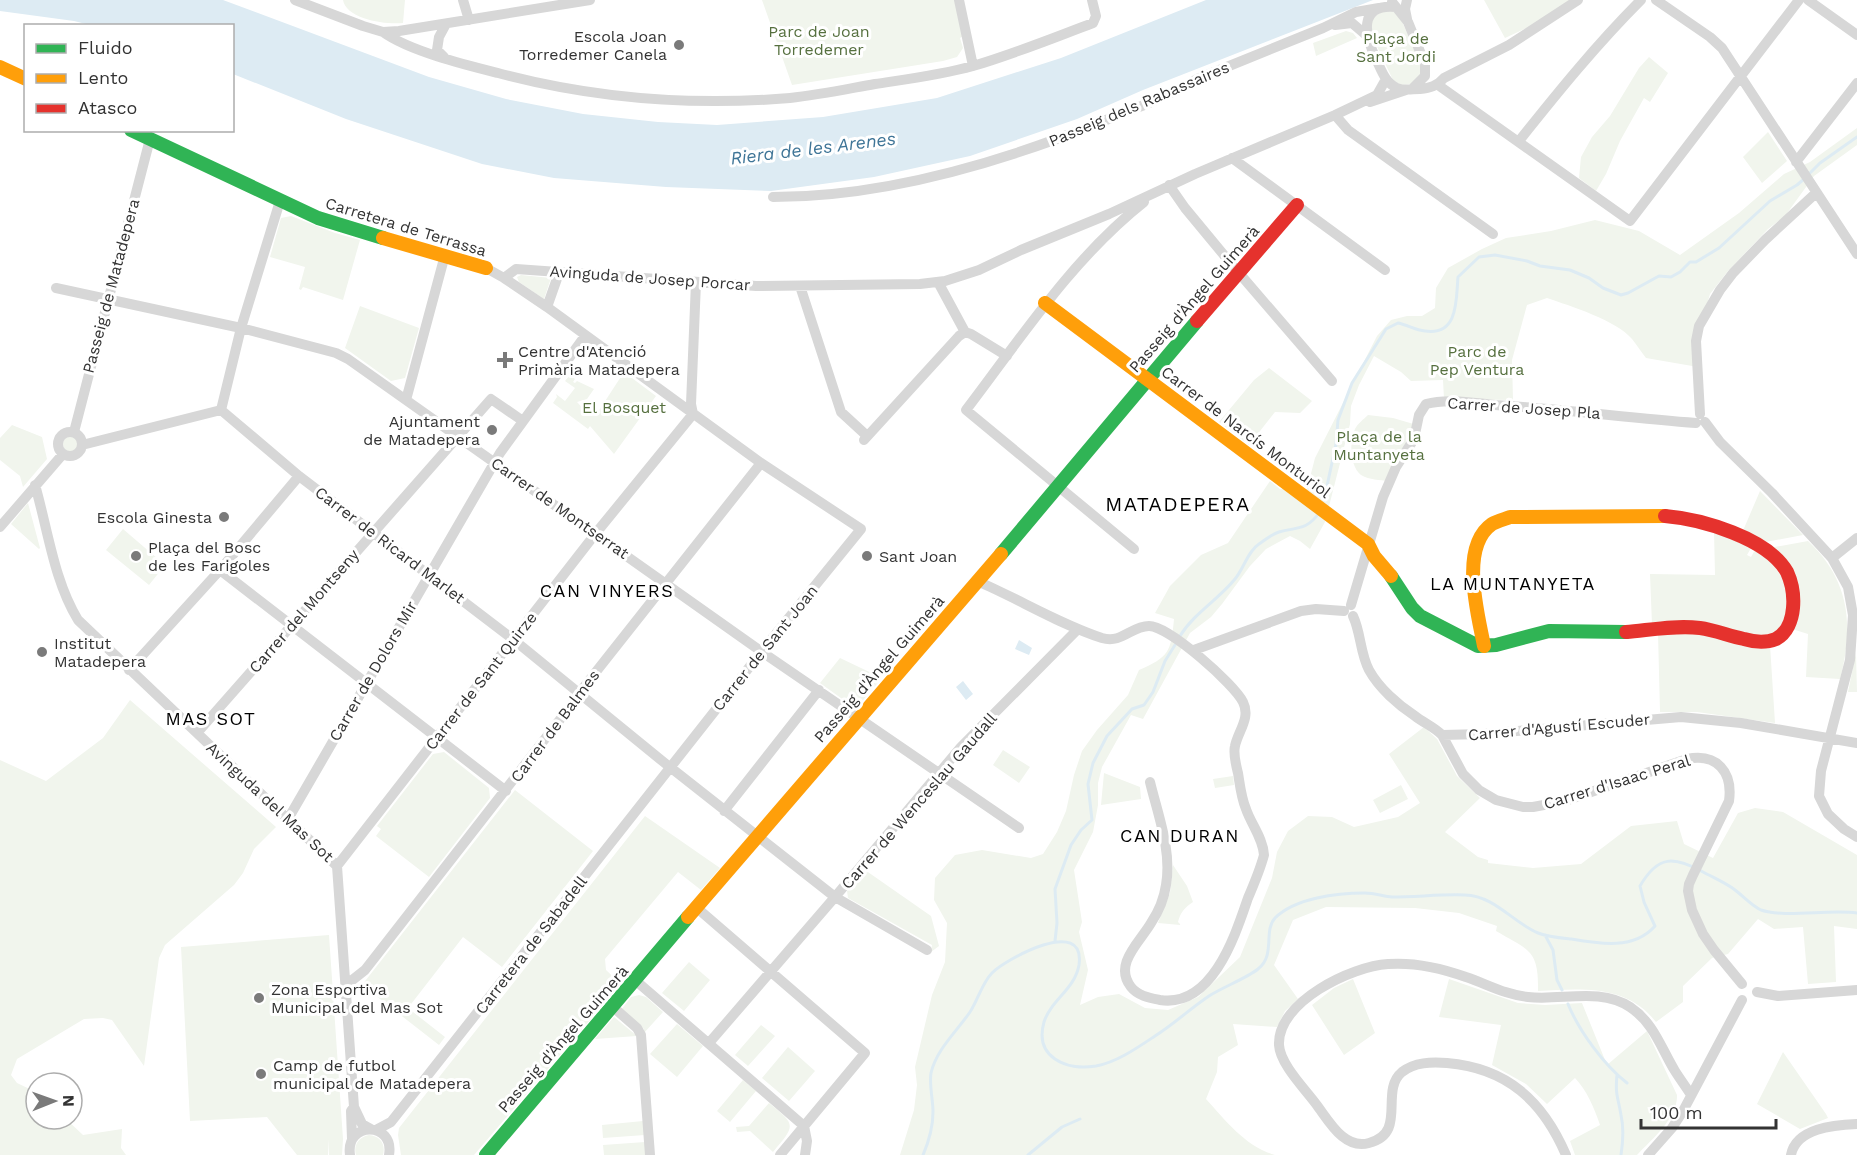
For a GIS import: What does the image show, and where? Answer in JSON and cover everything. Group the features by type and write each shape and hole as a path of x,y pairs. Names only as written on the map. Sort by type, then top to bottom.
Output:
{"street":[{"path":"295,0 335,10 392,38 447,59 522,80 609,95 697,100 791,98 973,66 1093,23 1096,16 1092,0"},
{"path":"463,0 470,20"},
{"path":"383,32 590,0"},
{"path":"958,0 973,66"},
{"path":"1407,0 1405,9 1408,22 1425,64 1425,76 1409,90 1396,88 1386,79 1366,35 1366,22 1382,5 1408,22"},
{"path":"1358,104 1441,82 1509,45 1578,0"},
{"path":"1519,141 1583,62 1641,0"},
{"path":"1656,0 1716,42 1857,254"},
{"path":"1425,64 1441,82 1630,221 1799,0"},
{"path":"1808,0 1857,35"},
{"name":"Passeig dels Rabassaires","path":"773,197 825,194 890,185 1002,158 1061,138 1146,104 1356,12 1382,5"},
{"name":"Passeig dels Rabassaires","path":"1323,28 1352,23 1366,35"},
{"path":"446,24 439,37 437,50 447,59"},
{"path":"0,67 24,78"},
{"path":"1134,549 966,410 1046,303 1116,225 1159,190 1377,95 1386,79"},
{"path":"1796,162 1857,83"},
{"path":"1335,115 1348,130 1493,234"},
{"name":"Carretera de Terrassa","path":"135,132 280,201 344,227 486,268 547,307 761,463 861,529"},
{"name":"Passeig de Matadepera","path":"74,432 150,140"},
{"path":"1232,158 1385,270"},
{"path":"1169,185 1238,272 1332,381"},
{"name":"Avinguda de Josep Porcar","path":"504,278 516,269 696,282 800,286 938,282 969,274 1159,190"},
{"path":"1816,193 1733,273 1699,326 1695,336 1700,420 1832,558 1848,587 1853,615 1850,660 1819,783 1819,796 1828,814 1844,829 1857,837"},
{"path":"82,446 221,410 241,328 280,201"},
{"name":"Passeig d'Àngel Guimerà","path":"492,1153 757,836 1297,205"},
{"path":"1107,214 1103,221 1105,225 1111,228 1116,225"},
{"path":"406,400 445,255"},
{"path":"547,307 559,273"},
{"path":"693,414 691,404 696,282"},
{"path":"938,282 965,332 1007,357"},
{"path":"800,286 841,412 865,437 965,332"},
{"name":"Carrer de Montserrat","path":"56,288 241,328 336,352 348,358 762,651 1019,828"},
{"name":"Carrer de Narcís Monturiol","path":"1046,303 1368,544 1374,556 1420,616 1468,642 1484,646"},
{"name":"Carrer de Dolors Mir","path":"288,819 495,461 585,336"},
{"name":"Carrer del Montseny","path":"197,733 490,399 523,421"},
{"name":"Carrer de Josep Pla","path":"1349,610 1389,481 1414,439 1420,410 1426,404 1469,402 1700,420"},
{"name":"Carrer de Ricard Marlet","path":"221,410 299,476 514,640 724,811 835,897 927,950"},
{"name":"Carrer de Sant Quirze","path":"337,866 596,533 693,414"},
{"path":"67,432 74,432 80,437 82,446 75,455 63,454 59,448 60,438 67,432"},
{"path":"0,527 63,454"},
{"name":"Carrer de Balmes","path":"346,986 365,970 761,463"},
{"path":"129,670 220,570 299,476"},
{"name":"Avinguda del Mas Sot","path":"35,485 69,606 78,620 337,866 354,1107 351,1111 350,1155"},
{"path":"1653,515 1699,522 1742,539 1774,559 1784,568 1789,577 1792,592 1792,616 1780,637 1769,642 1754,641 1713,630 1686,627 1625,632 1548,631 1495,646 1484,646 1472,576 1482,535 1488,526 1496,521 1510,518 1653,515"},
{"name":"Carrer de Sant Joan","path":"671,768 861,529"},
{"path":"1832,558 1857,538"},
{"path":"220,570 506,791"},
{"path":"977,581 1078,629 1109,640 1124,637 1146,626 1156,627 1194,650 1227,682 1243,702 1246,716 1235,747 1235,760 1240,791 1262,842 1264,855 1227,954 1201,986 1189,996 1176,1000 1152,998 1137,993 1127,981 1125,968 1127,957 1158,911 1166,884 1167,850 1150,782"},
{"path":"1194,650 1301,611 1349,610 1359,628 1364,658 1378,684 1408,711 1442,735"},
{"name":"Carrer de Wenceslau Gaudall","path":"709,1043 961,747 1078,629"},
{"path":"724,811 819,690"},
{"name":"Carrer d'Agustí Escuder","path":"1442,735 1495,733 1682,717 1741,723 1857,743"},
{"name":"Carrer d'Isaac Peral","path":"1442,735 1463,774 1479,790 1496,800 1523,807 1565,801 1695,757 1709,758 1720,766 1726,773 1730,793 1726,807 1693,875 1688,891 1692,910 1714,950 1743,984"},
{"name":"Carretera de Sabadell","path":"352,1139 360,1131 392,1122 671,768"},
{"path":"697,908 865,1053 780,1155"},
{"path":"1566,1155 1545,1115 1520,1089 1472,1066 1438,1062 1421,1063 1401,1074 1392,1090 1392,1117 1387,1130 1382,1136 1368,1144 1353,1143 1341,1136 1281,1057 1279,1043 1285,1023 1308,999 1335,980 1353,971 1389,964 1430,967 1528,998 1587,996 1616,1001 1629,1006 1648,1022 1657,1034 1675,1071 1691,1095"},
{"path":"635,980 804,1126 807,1141 805,1155"},
{"path":"1743,984 1753,985 1756,992 1754,999 1742,1000 1739,990 1743,984"},
{"path":"1756,992 1778,996 1857,990"},
{"path":"1648,1155 1672,1128 1742,1000"},
{"path":"613,1007 637,1028 641,1035 650,1155"},
{"path":"354,1107 362,1124 384,1135 390,1152"},
{"path":"390,1152 392,1122"},
{"path":"1791,1155 1793,1146 1798,1140 1810,1133 1830,1127 1857,1124"}],"green space":[{"path":"343,0 405,0 403,23 377,22 359,16 346,7"},
{"name":"Parc de Joan Torredemer","path":"762,0 955,0 963,36 960,38 963,48 957,57 943,61 792,85"},
{"path":"1484,0 1572,0 1531,26 1505,38"},
{"name":"Plaça de Sant Jordi","path":"1393,11 1401,19 1422,68 1422,73 1411,84 1401,85 1393,80 1370,32 1371,19 1382,12"},
{"path":"1346,31 1353,33 1357,38 1316,56 1313,43"},
{"path":"1649,57 1668,73 1650,102 1644,98 1596,191 1579,178 1581,157 1592,137 1610,116 1639,68"},
{"name":"Parc de Pep Ventura","path":"1857,128 1857,145 1814,176 1785,216 1768,229 1728,271 1710,294 1696,341 1698,367 1646,358 1625,332 1592,314 1547,298 1527,305 1512,360 1513,400 1444,399 1443,380 1411,381 1401,372 1374,356 1351,406 1350,424 1325,522 1310,549 1290,536 1266,549 1211,617 1190,633 1143,719 1131,715 1102,767 1093,832 1074,870 1082,922 1079,932 1088,970 1080,1005 1098,997 1119,994 1145,1008 1168,1010 1198,997 1240,957 1272,878 1277,852 1288,831 1308,816 1332,817 1354,827 1398,817 1420,803 1389,754 1424,727 1437,739 1457,776 1480,798 1445,832 1478,857 1488,860 1488,863 1533,868 1581,864 1631,826 1677,821 1684,844 1713,858 1738,813 1755,808 1783,812 1857,855 1857,929 1834,926 1836,982 1808,984 1803,927 1774,929 1758,919 1728,954 1712,958 1683,986 1683,1002 1656,1022 1631,1001 1617,995 1587,990 1538,991 1534,959 1524,947 1496,931 1497,926 1459,913 1415,908 1326,907 1293,920 1274,965 1298,999 1285,1011 1277,1027 1233,1024 1238,1045 1218,1057 1217,1072 1206,1099 1246,1140 1275,1155 900,1155 914,1110 917,1085 915,1067 932,995 945,962 947,923 934,900 935,878 955,855 982,850 1031,858 1043,854 1057,832 1066,811 1082,751 1128,695 1139,670 1157,661 1170,646 1174,619 1155,613 1170,586 1201,555 1228,543 1270,481 1280,489 1307,489 1315,458 1377,336 1391,320 1407,316 1422,316 1435,308 1436,288 1448,268 1506,238 1551,231 1595,220 1639,231 1680,255 1739,213 1784,174 1810,162"},
{"path":"1768,132 1787,161 1762,183 1743,157"},
{"path":"291,216 360,240 343,300 303,287 299,289 305,267 270,257 281,218"},
{"path":"521,275 551,278 544,299 519,282 517,277"},
{"path":"360,306 419,328 405,378 391,381 345,348"},
{"path":"1269,368 1312,401 1300,413 1275,412 1249,445 1219,422 1254,380"},
{"name":"El Bosquet","path":"624,372 656,396 614,454 590,426 588,429 553,403 557,397 556,394 565,401 575,388 565,381 570,375 575,379 573,382 577,381 594,389 587,399 577,402 589,415 594,409 598,412"},
{"name":"Plaça de la Muntanyeta","path":"1368,415 1393,418 1417,425 1389,481 1364,477 1357,471 1353,460 1351,447 1353,434 1357,425"},
{"path":"12,425 42,437 47,459 23,487 20,476 0,460 0,438"},
{"path":"71,436 77,438 79,444 77,450 71,452 65,450 63,444 65,438"},
{"path":"1760,491 1803,535 1760,543 1742,533"},
{"path":"28,503 40,548 39,549 11,524"},
{"path":"123,529 165,565 149,585 106,550"},
{"path":"1714,531 1751,548 1747,555 1751,557 1755,550 1772,562 1786,585 1786,618 1773,636 1652,625 1650,574 1715,575"},
{"path":"1808,541 1833,572 1845,605 1847,641 1840,679 1806,677 1808,634 1792,629 1796,614 1769,548"},
{"path":"1686,632 1770,645 1775,723 1697,712 1660,712 1658,633"},
{"path":"1856,653 1857,692 1848,692"},
{"path":"840,658 882,678 858,706 852,706 820,683"},
{"path":"130,700 276,827 254,849 243,873 234,885 165,945 159,958 144,1066 112,1020 103,1018 84,1019 17,1059 11,1075 17,1083 24,1086 24,1131 79,1131 83,1135 122,1129 121,1148 126,1155 0,1155 0,760 46,781 103,738"},
{"path":"1003,750 1030,767 1019,783 993,765"},
{"path":"444,752 489,788 490,798 429,877 376,836 381,829 377,826 433,754"},
{"path":"1104,773 1140,787 1141,799 1101,805"},
{"path":"1233,776 1234,785 1215,788 1213,779"},
{"path":"1401,785 1408,799 1380,813 1373,800"},
{"path":"515,790 593,851 502,967 463,937 408,1008 445,1037 439,1045 362,985"},
{"path":"645,816 720,868 701,890 678,872 605,959 606,970 621,984 474,1155 401,1155 399,1128"},
{"path":"1173,865 1187,886 1193,902 1180,916 1178,922 1181,925 1158,923 1170,893"},
{"path":"865,870 931,916 939,946 931,952 932,945 848,898 847,891"},
{"name":"Zona Esportiva Municipal del Mas Sot","path":"329,935 343,1139 342,1155 329,1155 328,1139 328,1155 297,1155 267,1117 190,1121 181,947"},
{"path":"689,962 710,980 684,1011 662,993"},
{"path":"1353,979 1375,1033 1344,1055 1312,1005 1334,988"},
{"path":"1449,979 1518,1003 1545,1005 1582,1003 1607,1065 1647,1031 1677,1095 1669,1120 1637,1155 1575,1155 1570,1141 1600,1125 1583,1088 1575,1078 1547,1104 1526,1084 1492,1065 1501,1025 1439,1017"},
{"path":"639,995 646,997 663,1012 644,1033 644,1029 621,1010 631,997"},
{"path":"614,1017 637,1036 595,1039"},
{"path":"677,1024 703,1046 677,1077 650,1054"},
{"path":"761,1025 775,1036 748,1066 735,1055"},
{"path":"788,1047 815,1071 789,1101 762,1078"},
{"path":"1783,1052 1828,1118 1800,1129 1757,1104"},
{"path":"743,1080 756,1091 730,1122 717,1111"},
{"path":"769,1103 784,1116 790,1126 786,1136 773,1152 750,1131 737,1132 736,1127 749,1126"},
{"path":"643,1121 645,1135 603,1138 602,1125"},
{"path":"369,1135 381,1141 384,1147 383,1155 356,1155 355,1148 358,1142"},
{"path":"645,1142 646,1155 604,1155 603,1145"}],"water":[{"name":"Riera de les Arenes","path":"0,0 223,0 429,77 506,99 583,114 658,122 717,125 823,117 937,98 1061,58 1206,0 1373,0 1143,90 1077,119 970,156 874,177 771,191 666,187 554,178 482,164 346,119 234,74 234,24 86,24 0,11"},
{"path":"1019,640 1032,648 1029,655 1015,649"},
{"path":"963,681 973,694 966,700 956,687"}],"waterway":[{"path":"1809,174 1820,163 1857,137"},
{"path":"1324,500 1336,444 1338,420 1352,383 1386,329 1398,323 1425,331 1444,328 1454,314 1458,277 1479,257 1495,255 1540,266 1570,270 1621,295 1659,276 1671,277 1690,262 1696,262 1719,248 1770,201 1804,179"},
{"path":"1180,636 1192,620 1235,579 1255,547 1276,533 1306,525 1319,513"},
{"path":"1055,941 1057,923 1055,889 1071,845 1081,830 1092,820 1088,784 1093,763 1107,736 1132,709 1144,705 1153,692 1165,661 1175,645"},
{"path":"923,1155 932,1124 931,1073 937,1056 970,1012 992,973 1012,959 1043,945 1058,942 1070,943 1078,950 1077,973 1047,1014 1042,1034 1048,1053 1055,1059 1064,1064 1085,1067 1104,1064 1127,1054 1209,996 1258,969 1267,957 1270,929 1275,918 1283,911 1317,898 1365,893 1392,897 1476,896 1542,934 1593,942 1627,942 1647,934 1655,926 1644,902 1640,886 1653,868 1667,861 1675,861 1693,867 1724,883 1761,910 1782,913 1857,913"},
{"path":"1545,935 1553,950 1557,980 1562,990"},
{"path":"1568,1004 1593,1047 1627,1083"},
{"path":"1617,1075 1617,1092 1623,1130 1621,1155"},
{"path":"1028,1155 1062,1127 1080,1119"}],"traffic: fast":[{"path":"135,132 318,218 383,238"},
{"path":"1001,554 1197,321"},
{"path":"1391,576 1420,616 1478,646 1496,645 1549,631 1626,632"},
{"path":"486,1155 688,917"}],"traffic: slow":[{"path":"0,67 24,78"},
{"path":"383,238 486,268"},
{"path":"1045,303 1368,544 1374,556 1391,576"},
{"path":"1484,646 1475,599 1473,564 1476,548 1482,535 1492,524 1510,517 1665,516"},
{"path":"688,917 1001,554"}],"traffic: jam":[{"path":"1197,321 1297,205"},
{"path":"1626,632 1691,627 1764,642 1780,636 1790,622 1793,595 1787,572 1778,560 1765,549 1732,532 1697,521 1665,516"}],"place":[{"name":"Escola Joan Torredemer Canela","path":"679,45"},
{"name":"Centre d'Atenció Primària Matadepera","path":"505,360"},
{"name":"Ajuntament de Matadepera","path":"492,430"},
{"name":"Escola Ginesta","path":"224,517"},
{"name":"Plaça del Bosc de les Farigoles","path":"136,556"},
{"name":"Sant Joan","path":"867,556"},
{"name":"Institut Matadepera","path":"42,652"},
{"name":"Zona Esportiva Municipal del Mas Sot","path":"259,998"},
{"name":"Camp de futbol municipal de Matadepera","path":"261,1074"}],"district":[{"name":"MATADEPERA","path":"1178,504"},
{"name":"LA MUNTANYETA","path":"1513,583"},
{"name":"CAN VINYERS","path":"607,590"},
{"name":"MAS SOT","path":"211,718"},
{"name":"CAN DURAN","path":"1180,835"}]}
